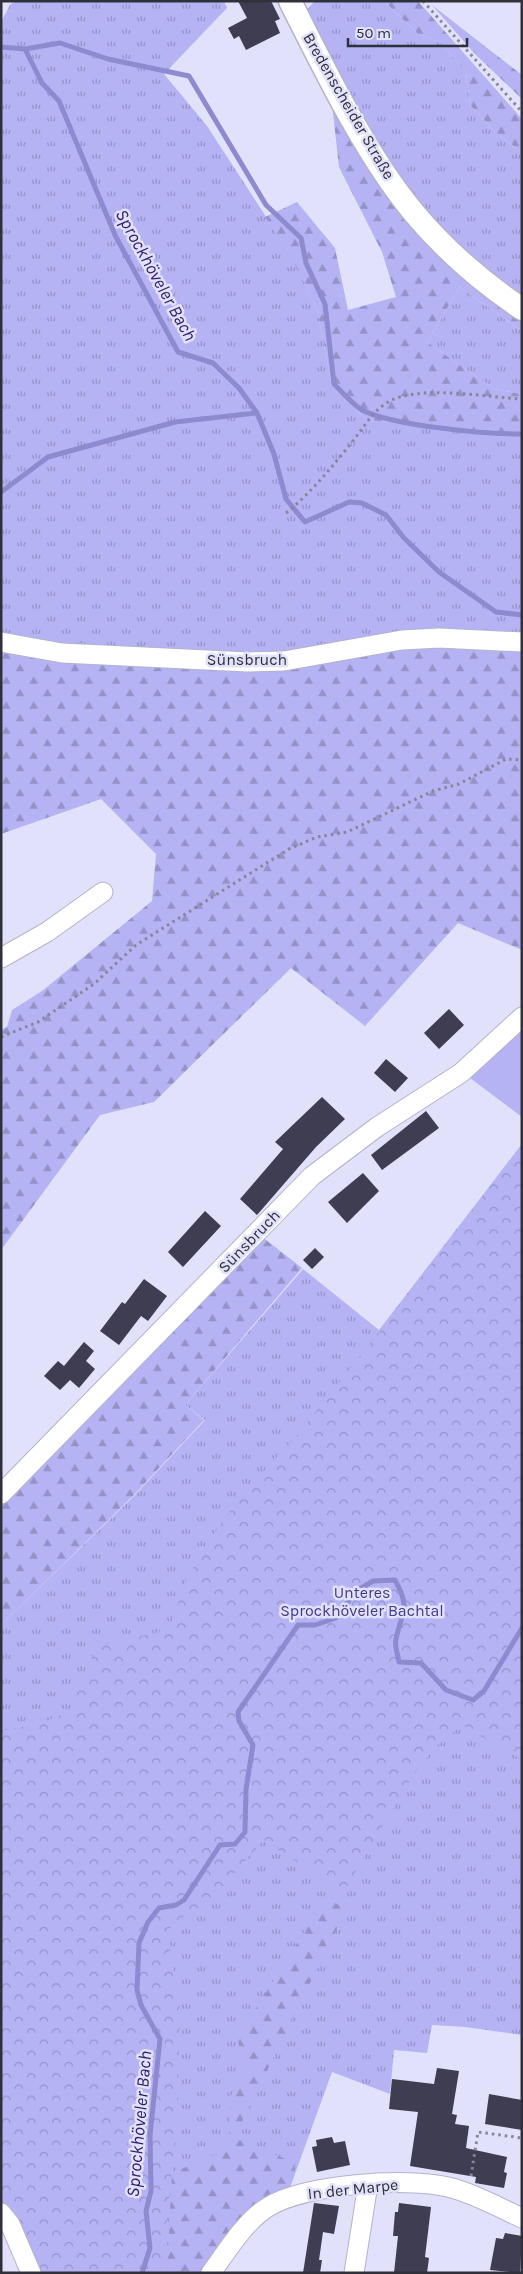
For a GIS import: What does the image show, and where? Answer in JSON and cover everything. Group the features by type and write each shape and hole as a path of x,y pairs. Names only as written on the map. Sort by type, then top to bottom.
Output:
{"main road":[{"name":"Bredenscheider Straße","path":"290,1 363,137 413,212 461,262 498,293 522,309"}],"street":[{"name":"Sünsbruch","path":"1,642 62,653 265,662 402,640 439,638 522,642"},
{"path":"1,958 47,932 103,892"},
{"name":"Sünsbruch","path":"1,1494 312,1176 377,1127 461,1073 522,1017"},
{"name":"In der Marpe","path":"211,2273 236,2240 266,2208 301,2194 368,2184 397,2182 437,2185 467,2194 522,2218"},
{"path":"354,2273 368,2184"},
{"path":"1,2213 10,2224 31,2273"}],"path":[{"path":"423,1 522,112"},
{"path":"286,513 300,502 377,410 393,399 421,394 522,398"},
{"path":"1,1037 38,1022 94,984 136,945 289,849 318,837 347,832 432,792 459,784 506,759 522,760"},
{"path":"467,2194 478,2132 522,2138"}],"green space":[{"path":"16,1 224,1 227,8 164,74 207,126 289,252 317,309 332,386 367,420 522,433 522,638 228,659 1,638 1,22 10,5"},
{"path":"315,1 384,1 418,34 440,42 466,72 470,105 497,134 522,152 522,299 506,289 437,225 395,170 370,133 304,13"},
{"path":"384,1 418,1 522,119 522,152 497,134 470,105 466,72 440,42 418,34"},
{"path":"432,5 522,75 522,99 474,53"},
{"path":"330,86 455,268 522,322 522,331 460,287 427,342 494,389 522,394 522,433 367,420 332,386 317,309 288,251 265,217 297,202 335,248 348,310 396,297 382,252 339,167"},
{"path":"460,287 522,331 522,394 494,389 427,342"},
{"path":"439,642 522,646 522,950 458,923 365,1026 291,968 154,1102 100,1115 1,1250 1,1030 7,1027 12,1010 42,991 152,901 156,854 101,799 1,834 1,645 229,665"},
{"path":"522,1030 522,1117 466,1075"},
{"name":"Unteres Sprockhöveler Bachtal","path":"522,1144 522,2035 465,2027 432,2025 427,2053 394,2050 390,2094 332,2072 287,2196 207,2273 39,2273 1,2067 1,1625 134,1496 205,1420 185,1405 303,1269 379,1330"},
{"name":"Unteres Sprockhöveler Bachtal","path":"522,1144 522,1760 462,1725 433,1749 414,1774 343,1893 264,1840 211,1899 177,1921 168,1930 172,1963 180,1999 178,2107 162,2273 24,2273 1,2213 1,1731 42,1723 71,1710 93,1655 110,1641 157,1633 171,1623 186,1580 219,1526 246,1490 294,1439 402,1303"},
{"path":"261,1236 302,1268 185,1405 204,1420 133,1496 1,1625 1,1495"},
{"path":"325,1899 347,1908 234,2138 296,2163 288,2185 267,2195 241,2222 202,2273 167,2273 172,2173 217,2154 229,2139 230,2097 246,2069 237,2038"}],"building":[{"path":"238,1 271,1 280,19 275,21 280,33 246,50 239,36 234,39 228,28 247,18"},
{"path":"449,1009 464,1025 439,1049 424,1033"},
{"path":"386,1059 408,1078 395,1092 374,1073"},
{"path":"322,1097 345,1119 316,1147 257,1215 240,1199 283,1149 275,1142"},
{"path":"426,1111 439,1128 382,1170 371,1155"},
{"path":"363,1173 379,1191 347,1223 328,1202"},
{"path":"205,1211 221,1226 183,1267 168,1252"},
{"path":"315,1248 324,1257 312,1269 303,1260"},
{"path":"144,1279 167,1296 148,1321 141,1316 119,1345 100,1331 122,1302 125,1304"},
{"path":"84,1342 94,1351 86,1361 95,1369 79,1388 70,1380 60,1390 44,1376 58,1361 64,1366"},
{"path":"437,2068 459,2071 452,2114 457,2115 455,2124 469,2126 466,2148 507,2157 504,2172 507,2173 504,2188 475,2183 476,2177 410,2166 418,2112 389,2109 392,2079 434,2084"},
{"path":"489,2094 522,2100 522,2130 485,2124"},
{"path":"332,2137 334,2143 345,2141 350,2165 317,2172 312,2147 317,2146 316,2140"},
{"path":"314,2203 339,2206 334,2234 323,2232 319,2260 322,2260 320,2273 303,2273"},
{"path":"399,2203 431,2207 425,2257 429,2258 427,2273 394,2273 398,2236 393,2236 395,2212 398,2212"},
{"path":"505,2233 522,2236 520,2273 490,2270 496,2238 503,2239"}],"waterway":[{"name":"Sprockhöveler Bach","path":"1,47 25,49 60,43 108,59 189,76 266,205 301,238 306,263 325,304 334,384 358,407 376,416 440,428 522,434"},
{"name":"Sprockhöveler Bach","path":"25,49 42,83 59,101 115,235 178,352 213,363 239,388 257,413 274,454 286,499 305,522 349,502 362,503 386,515 404,538 439,572 496,612 522,615"},
{"path":"1,492 48,457 175,422 257,413"},
{"name":"Sprockhöveler Bach","path":"142,2273 150,2248 146,2211 151,2191 150,2135 160,2039 141,2005 137,1990 139,1943 148,1922 159,1908 176,1905 184,1900 220,1845 235,1844 245,1832 246,1789 253,1745 239,1721 238,1712 298,1625 315,1625 336,1618 356,1591 373,1581 395,1580 403,1598 404,1610 396,1642 399,1662 421,1663 446,1690 473,1700 484,1691 522,1628"}]}
